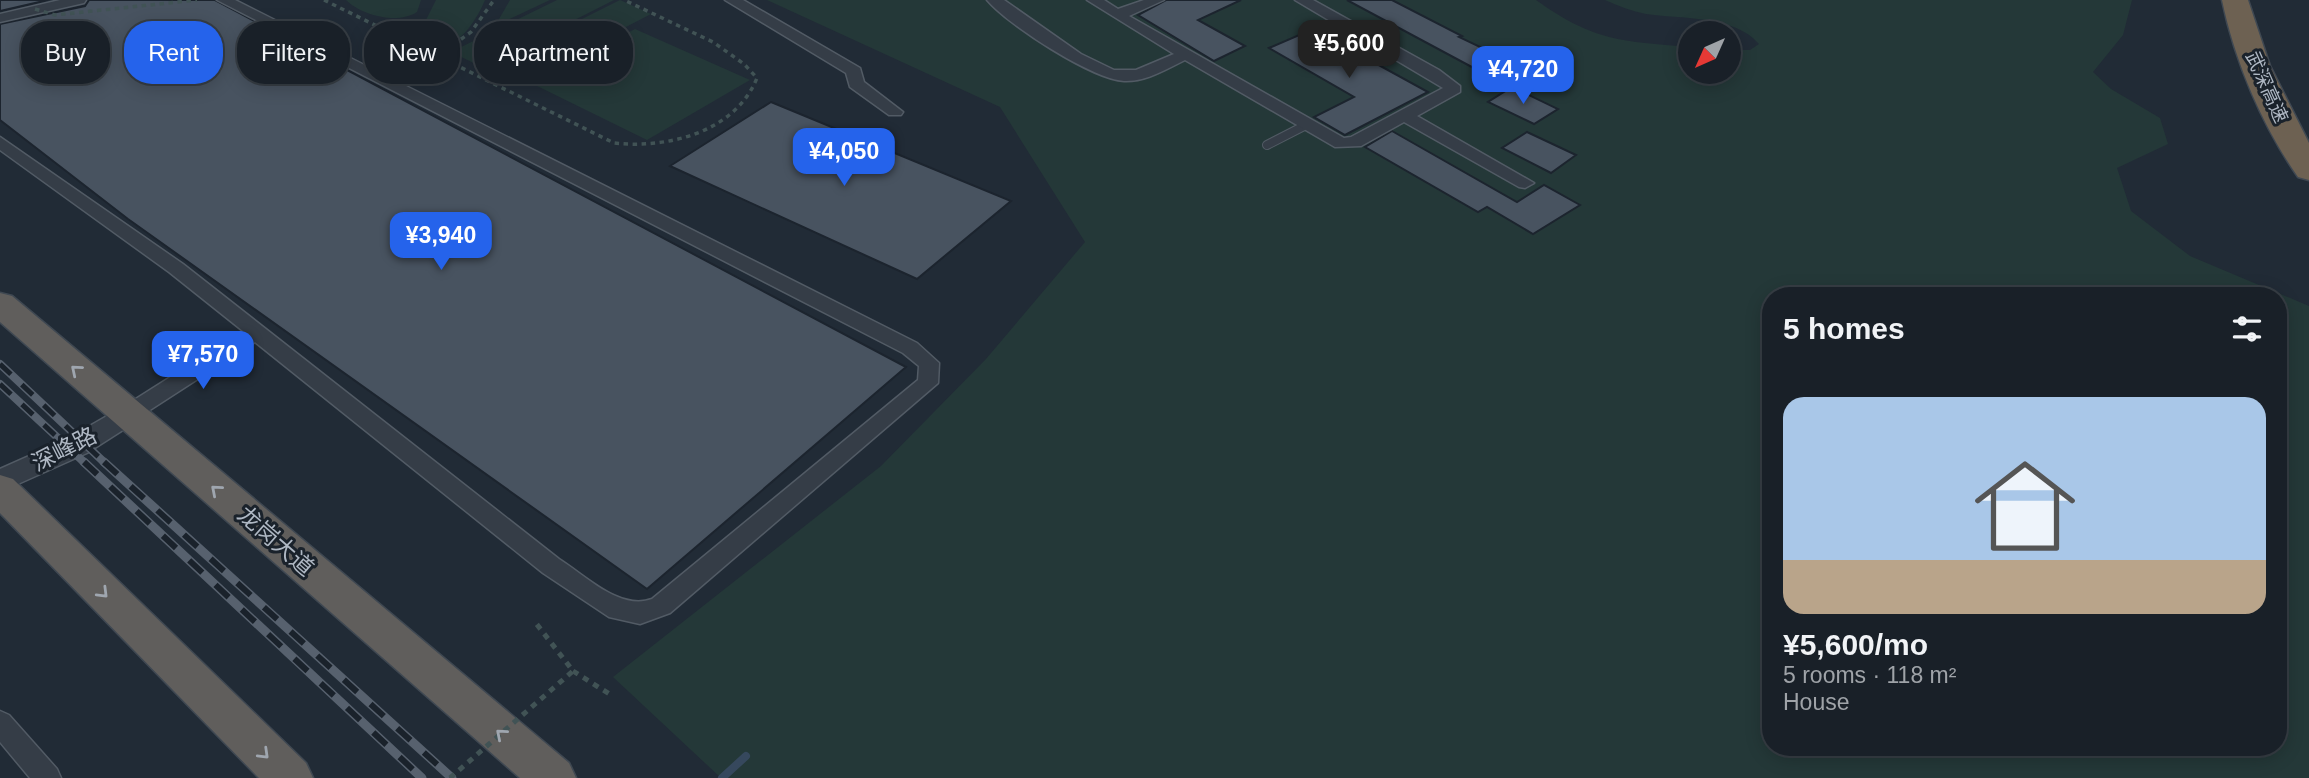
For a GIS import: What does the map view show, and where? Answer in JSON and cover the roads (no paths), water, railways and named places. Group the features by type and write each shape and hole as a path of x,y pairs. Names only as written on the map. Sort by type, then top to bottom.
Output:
{"highway":[{"name":"武深高速","path":"2235,0 2254,62 2282,124 2309,170"},
{"name":"龙岗大道","path":"0,304 553,778"},
{"path":"0,489 289,778"},
{"path":"0,520 55,545"}],"street":[{"path":"0,18 79,0"},
{"path":"0,142 176,268 551,566 618,610 640,614 661,606 928,383 929,363 910,348 223,0"},
{"path":"732,0 854,71 856,84 895,112"},
{"path":"994,0 1100,71 1122,76 1138,75 1184,55"},
{"path":"1094,0 1184,55 1341,143 1355,142 1451,92 1453,86 1302,0"},
{"path":"1117,15 1157,0"},
{"path":"1407,117 1525,183"},
{"name":"深峰路","path":"0,481 77,446 256,332"},
{"name":"深峰路","path":"0,467 128,414"},
{"path":"0,723 47,778"}],"lane":[{"path":"1267,145 1306,125"}],"waterway":[{"path":"722,778 746,756"}],"railway":[{"path":"0,364 106,464"},
{"path":"0,384 86,464"},
{"path":"84,462 422,778"},
{"path":"104,462 452,778"}]}
